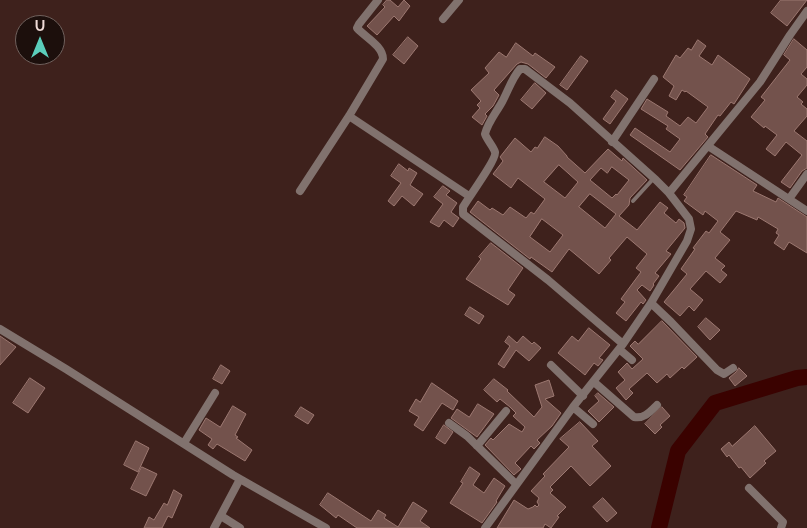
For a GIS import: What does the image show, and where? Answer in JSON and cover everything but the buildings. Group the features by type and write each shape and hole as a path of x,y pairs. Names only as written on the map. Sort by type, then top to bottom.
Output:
{"street":[{"path":"300,191 349,116 382,59 382,53 378,48 357,28 358,24 378,0"},
{"path":"443,19 459,0"},
{"path":"669,193 760,82 807,11"},
{"path":"485,528 516,484 621,347 651,304 686,242 691,229 689,219 669,193 654,178 570,103 525,69 520,69 488,124 485,134 495,151 495,155 463,207 463,214 548,280 621,347 632,360"},
{"path":"612,142 654,79"},
{"path":"349,116 469,196"},
{"path":"708,146 807,211"},
{"path":"788,200 807,174"},
{"path":"651,304 717,370 724,374 733,368"},
{"path":"0,329 66,368 267,495 322,527"},
{"path":"551,365 583,396"},
{"path":"594,382 634,417 640,418 644,416 657,405"},
{"path":"184,443 215,393"},
{"path":"574,408 593,424"},
{"path":"478,446 506,411"},
{"path":"449,423 478,446 516,484"},
{"path":"214,528 240,478"},
{"path":"749,488 779,516 783,522 781,528"},
{"path":"221,516 240,528"}],"lane":[{"path":"633,200 654,178"}],"waterway":[{"path":"659,528 678,451 715,403 797,378 807,377"}]}
